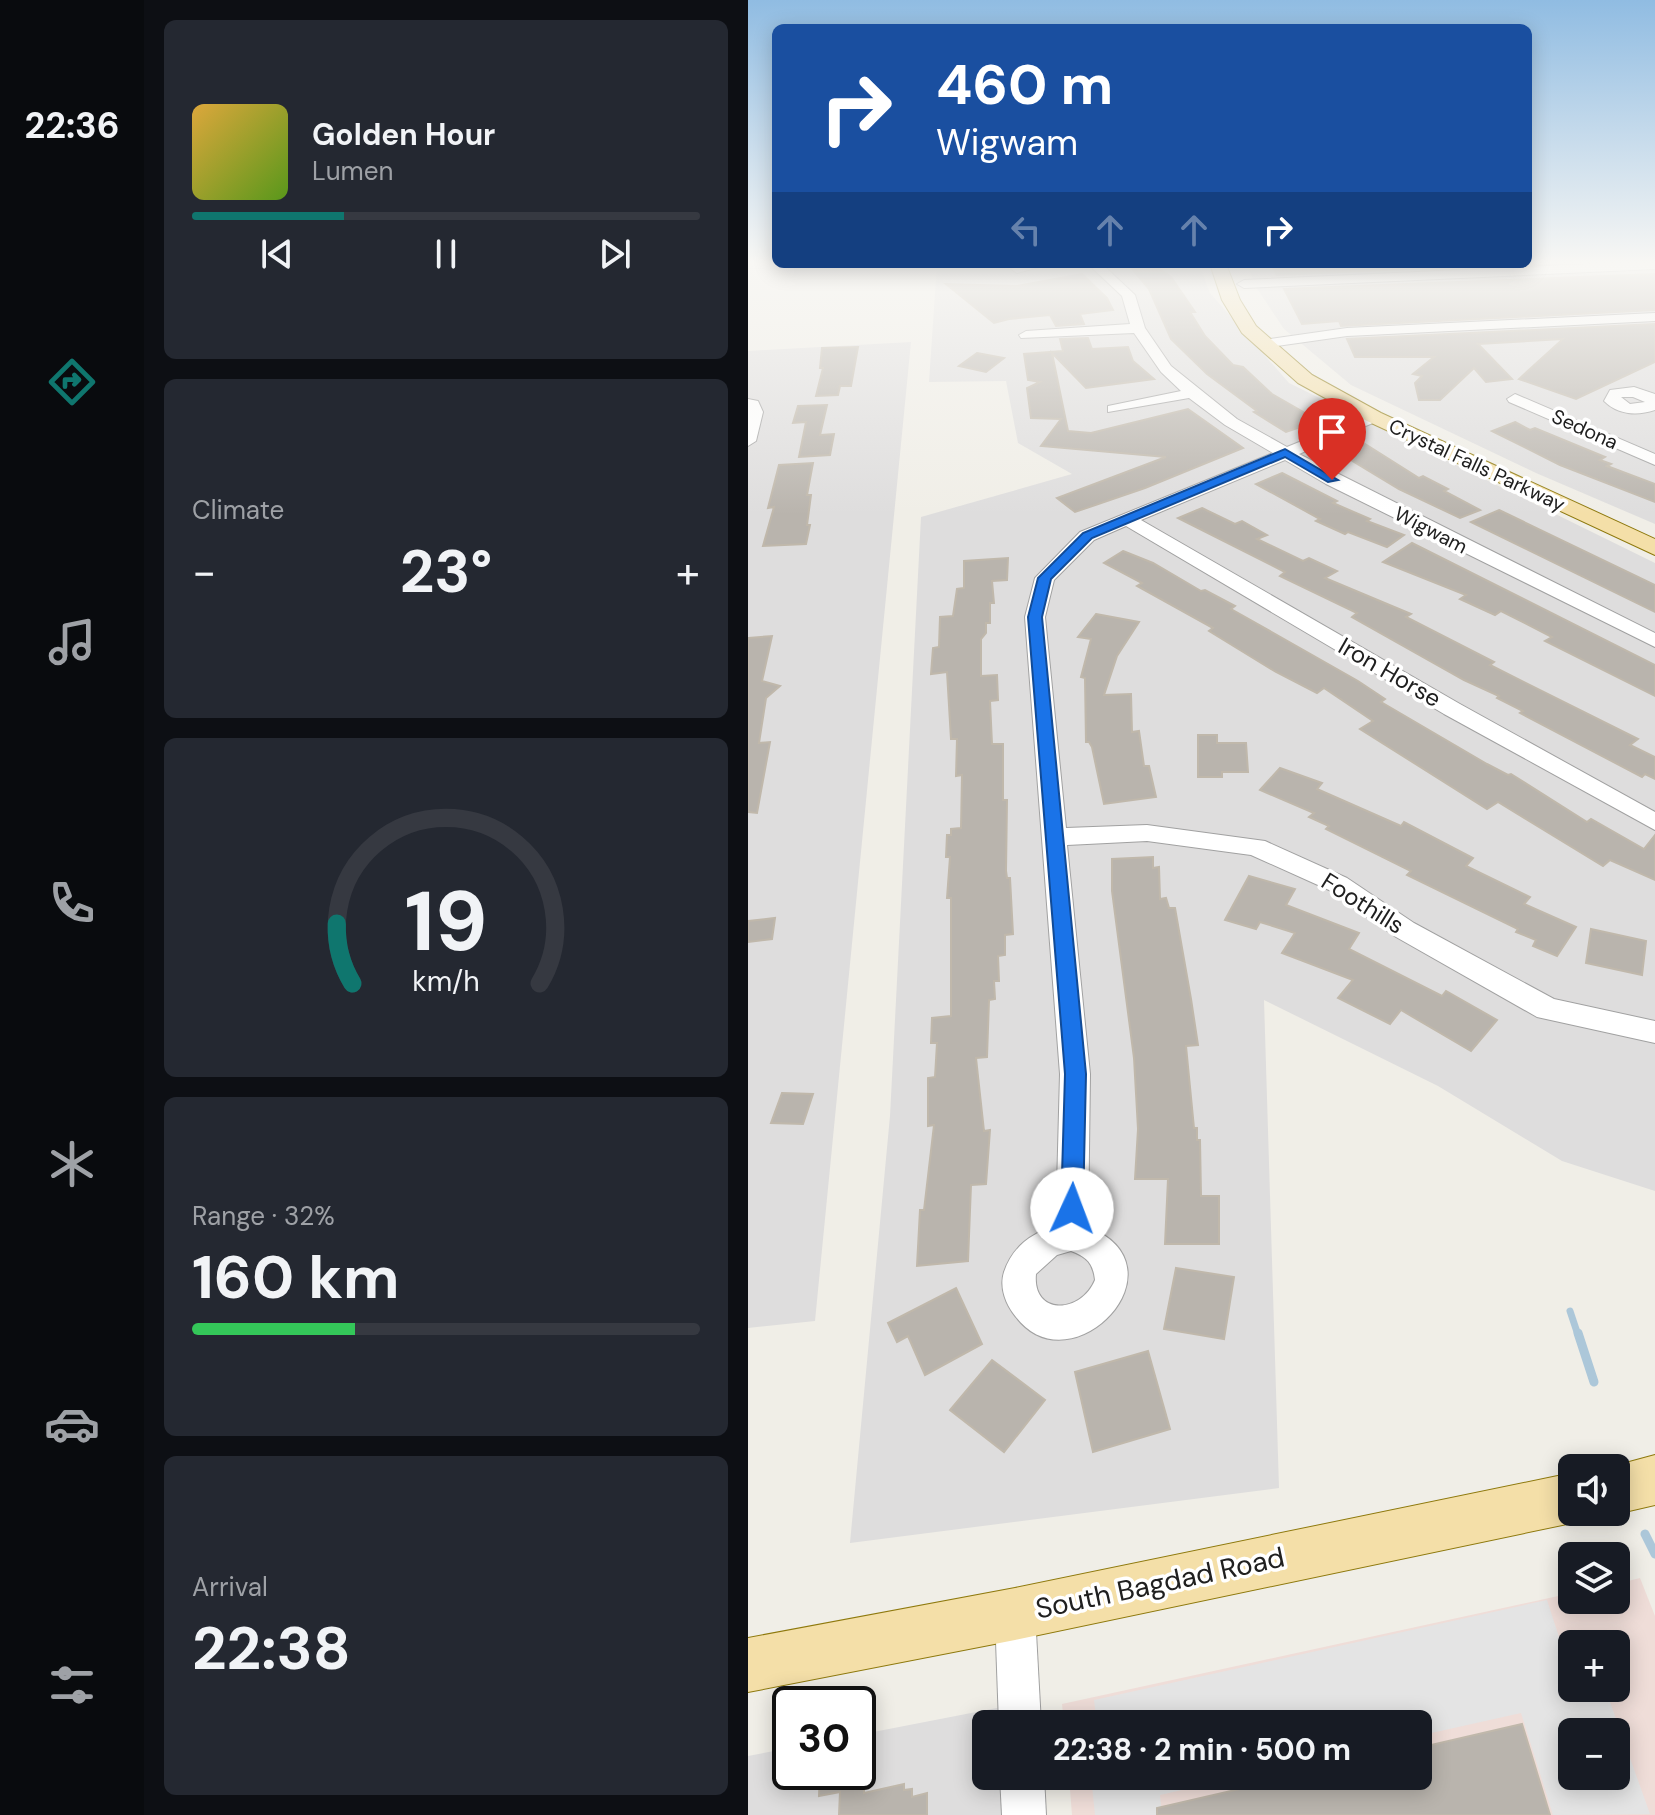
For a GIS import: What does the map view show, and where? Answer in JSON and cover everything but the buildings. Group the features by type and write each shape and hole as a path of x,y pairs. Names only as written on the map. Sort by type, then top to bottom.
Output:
{"main road":[{"name":"Crystal Falls Parkway","path":"1274,346 1305,379 1374,417 1655,548"},
{"name":"Crystal Falls Parkway","path":"1277,346 1358,395 1655,532"},
{"path":"1630,1486 1655,1480"},
{"name":"South Bagdad Road","path":"748,1665 1015,1614 1558,1501"}],"street":[{"name":"Wigwam","path":"1150,346 1166,369 1231,422 1400,514 1655,641"},
{"path":"1114,409 1192,393"},
{"name":"Sedona","path":"1515,399 1655,460"},
{"path":"748,441 755,412 750,404"},
{"path":"1579,426 1620,406"},
{"path":"1072,1236 1075,1074 1035,617 1045,578 1087,536 1374,417"},
{"name":"Iron Horse","path":"1126,519 1452,709 1655,822"},
{"name":"Foothills","path":"1055,837 1147,833 1256,847 1338,884 1405,930 1547,1009 1655,1032"},
{"path":"1015,1614 1019,1710"},
{"path":"1023,1790 1024,1815"}],"shaded area":[{"path":"911,346 815,1321 748,1328 748,351"},
{"path":"931,346 1256,346 1289,383 1655,563 1655,1191 1562,1161 1438,1086 1264,1000 1279,1488 850,1543 890,1116 921,517 1072,474 1018,443 1006,381 929,382"},
{"path":"1304,346 1655,346 1655,524 1536,473 1351,385"},
{"path":"1640,1578 1655,1616 1655,1815 1072,1815 1070,1790 1432,1790 1432,1710 1063,1710 1062,1704 1558,1596 1558,1614 1630,1614 1630,1580"},
{"path":"1547,1600 1558,1634 1558,1702 1610,1702 1616,1718 1558,1718 1558,1790 1630,1790 1630,1758 1650,1814 1553,1815 1521,1713 1432,1733 1432,1710 1095,1710 1094,1700"},
{"path":"1007,1706 1007,1710 986,1710"},
{"path":"972,1713 972,1790 1010,1790 1011,1815 748,1815 748,1756 772,1751 772,1790 876,1790 876,1731"},
{"path":"1092,1790 1182,1790 1160,1795 1162,1815 1095,1815"}],"waterway":[{"path":"1570,1311 1578,1335"},
{"path":"1578,1333 1594,1382"},
{"path":"1645,1534 1655,1554"}],"route":[{"path":"1072,1209 1075,1074 1041,698 1035,617 1038,597 1045,578 1087,536 1285,452 1332,480"}]}
